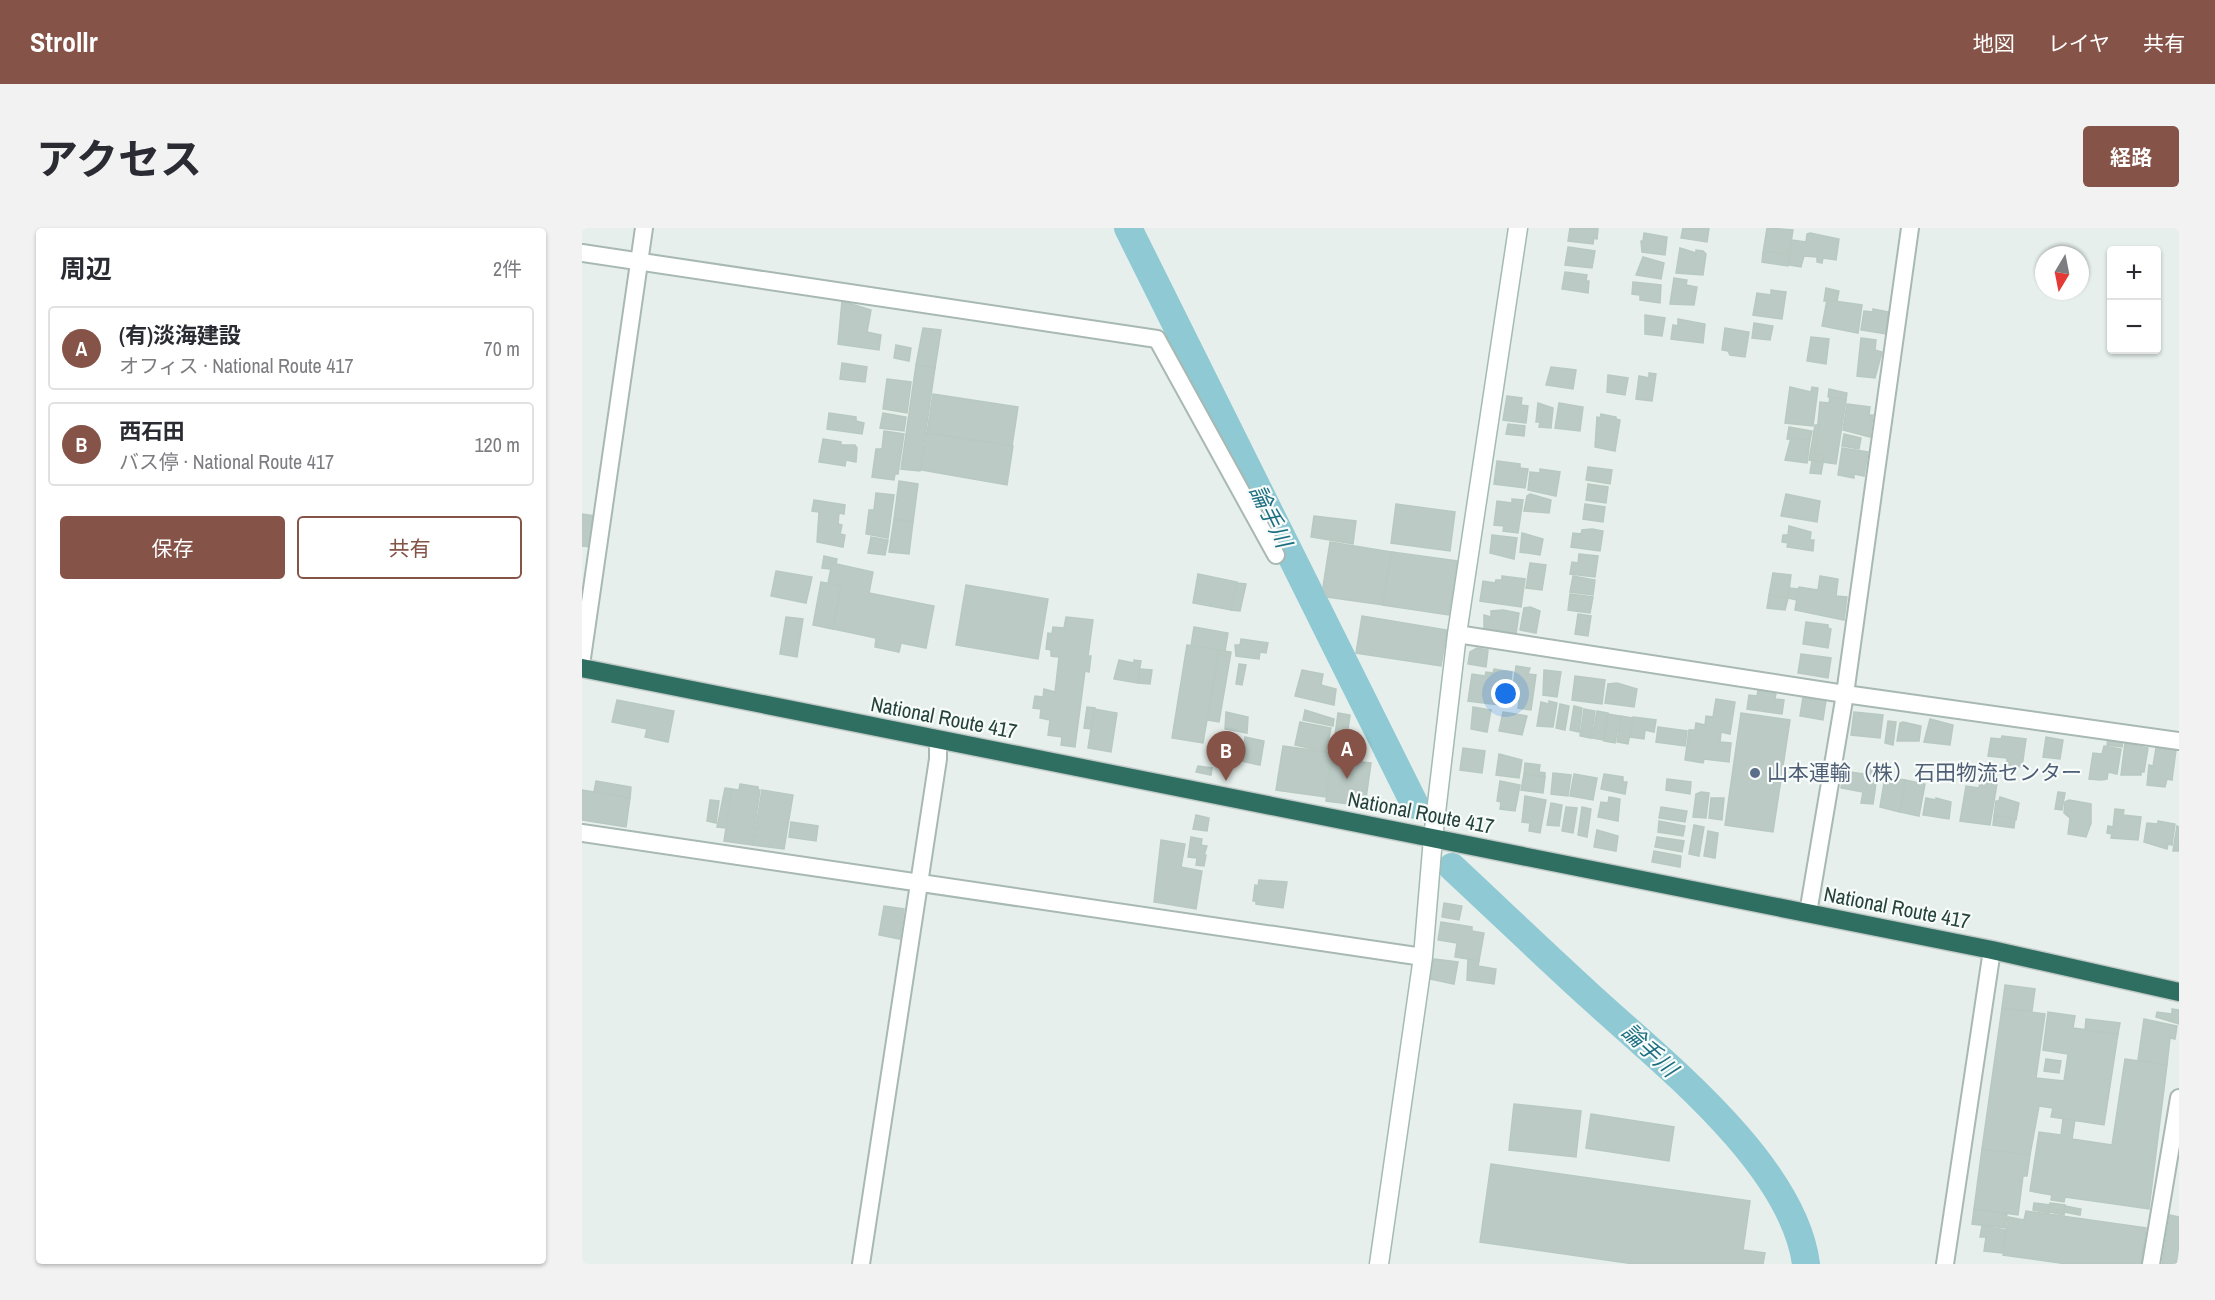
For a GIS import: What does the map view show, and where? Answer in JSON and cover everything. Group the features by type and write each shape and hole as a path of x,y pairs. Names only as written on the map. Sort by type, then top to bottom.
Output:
{"highway":[{"name":"National Route 417","path":"582,668 1992,950 2179,992"}],"street":[{"path":"582,658 644,228"},
{"path":"1378,1264 1423,957 1432,838 1458,634 1518,228"},
{"path":"1808,913 1845,694 1910,228"},
{"path":"582,253 1157,339 1276,555"},
{"path":"1458,634 1845,694 2179,741"},
{"path":"861,1264 938,759 938,740"},
{"path":"582,833 799,867 919,882 1423,957"},
{"path":"1945,1264 1992,950"},
{"path":"2151,1264 2179,1098"}],"building":[{"path":"1570,228 1598,228 1597,239 1594,238 1593,244 1568,241"},
{"path":"1683,228 1709,228 1707,242 1681,238"},
{"path":"1767,228 1793,230 1789,255 1763,253"},
{"path":"1644,233 1667,237 1665,255 1642,252 1641,241 1643,241"},
{"path":"1807,234 1839,239 1836,260 1823,258 1822,263 1817,262 1817,257 1804,256 1801,267 1789,265 1792,240 1806,242"},
{"path":"1568,247 1595,251 1592,268 1565,265"},
{"path":"1680,248 1696,253 1696,250 1703,251 1706,254 1703,275 1676,273"},
{"path":"1763,253 1789,255 1788,266 1762,262"},
{"path":"1643,257 1664,263 1661,279 1636,275"},
{"path":"1565,272 1587,275 1588,293 1562,289"},
{"path":"1674,278 1687,280 1686,285 1697,287 1694,305 1670,304"},
{"path":"1633,282 1661,285 1660,303 1640,300 1640,295 1632,294"},
{"path":"1826,288 1839,291 1837,301 1824,301"},
{"path":"1771,290 1786,292 1782,319 1753,315 1757,293 1771,295"},
{"path":"1827,300 1862,305 1858,333 1822,326"},
{"path":"842,301 871,310 867,332 881,335 879,350 838,344"},
{"path":"1873,309 1889,312 1886,334 1861,330 1864,311 1873,312"},
{"path":"1645,315 1665,318 1662,336 1645,334"},
{"path":"1678,319 1705,324 1703,343 1671,339 1673,325 1678,326"},
{"path":"1754,323 1773,326 1770,340 1752,338"},
{"path":"923,328 941,330 935,368 916,365"},
{"path":"1725,328 1749,332 1745,357 1730,355 1728,351 1722,350"},
{"path":"1811,337 1829,339 1826,364 1807,361"},
{"path":"1861,338 1876,340 1875,350 1882,352 1875,378 1857,376"},
{"path":"896,345 911,348 909,361 894,358"},
{"path":"842,363 867,367 865,382 840,379"},
{"path":"916,365 935,368 920,471 901,469"},
{"path":"1551,367 1576,370 1573,389 1546,385"},
{"path":"1649,373 1656,374 1652,401 1636,399 1639,376 1649,378"},
{"path":"1608,375 1628,378 1625,395 1607,392"},
{"path":"887,379 911,382 907,413 883,409"},
{"path":"1790,387 1811,392 1812,387 1818,388 1813,426 1785,423"},
{"path":"1829,389 1847,393 1846,400 1828,397"},
{"path":"933,394 1018,407 1012,446 927,433"},
{"path":"1507,396 1522,398 1521,405 1528,406 1526,423 1503,420"},
{"path":"1830,397 1846,400 1836,464 1823,462 1824,455 1815,454 1820,402 1829,403"},
{"path":"1538,403 1553,408 1551,428 1539,427 1540,422 1536,422"},
{"path":"1559,403 1583,407 1580,431 1555,428"},
{"path":"1847,404 1870,407 1869,415 1873,415 1870,437 1843,430"},
{"path":"829,413 856,417 856,421 864,423 862,434 827,429"},
{"path":"883,413 906,417 904,431 880,428"},
{"path":"1601,414 1620,420 1615,451 1595,447 1597,417 1600,418"},
{"path":"1508,424 1525,426 1524,436 1506,434"},
{"path":"1815,425 1819,425 1815,454 1824,455 1823,462 1809,460"},
{"path":"1789,427 1812,431 1810,440 1787,439"},
{"path":"884,431 904,434 898,474 895,474 894,480 872,477 876,449 882,449"},
{"path":"927,433 1013,446 1007,485 921,470"},
{"path":"1844,434 1861,438 1859,449 1842,446"},
{"path":"1791,438 1810,440 1807,463 1785,460"},
{"path":"823,439 841,442 841,445 855,445 857,448 856,462 846,460 845,466 819,462"},
{"path":"1842,448 1868,452 1864,476 1854,474 1854,478 1838,475"},
{"path":"1497,461 1520,464 1520,468 1528,469 1525,488 1494,484"},
{"path":"1812,461 1823,463 1821,474 1810,473"},
{"path":"1588,467 1612,470 1610,484 1586,480"},
{"path":"1540,469 1560,472 1556,496 1528,490 1530,472 1540,473"},
{"path":"899,481 918,484 913,522 894,519"},
{"path":"1588,484 1608,487 1606,503 1586,500"},
{"path":"876,493 894,495 888,538 866,534 869,510 874,510"},
{"path":"1530,494 1551,500 1549,513 1524,511 1527,496"},
{"path":"1786,494 1820,501 1817,522 1781,516"},
{"path":"1512,499 1523,500 1518,533 1503,531 1504,526 1494,525 1497,501 1512,503"},
{"path":"814,500 845,505 844,514 839,513 838,524 842,525 840,534 845,535 843,547 817,542 819,512 812,511"},
{"path":"1396,504 1455,512 1450,551 1391,543"},
{"path":"1585,504 1605,507 1603,522 1583,519"},
{"path":"582,514 595,516 590,547 582,546"},
{"path":"1314,516 1356,521 1353,544 1311,537"},
{"path":"894,519 913,522 909,554 889,552"},
{"path":"1789,526 1811,532 1810,540 1814,540 1813,551 1787,547 1788,543 1782,542 1783,535 1788,535"},
{"path":"1582,530 1603,531 1600,551 1571,547 1573,533 1581,534"},
{"path":"1522,533 1543,539 1540,555 1520,552"},
{"path":"1492,535 1517,538 1514,559 1490,553"},
{"path":"871,537 888,540 885,555 868,553"},
{"path":"1330,542 1392,552 1383,605 1327,597 1323,587"},
{"path":"1392,552 1457,561 1449,615 1383,605"},
{"path":"1579,554 1598,556 1595,577 1570,574 1572,562 1578,563"},
{"path":"824,556 837,559 836,564 832,563 830,569 822,568"},
{"path":"832,563 873,572 869,593 934,606 926,648 901,643 899,652 875,647 876,638 833,629 841,586 828,583"},
{"path":"1530,563 1546,565 1542,590 1526,588"},
{"path":"776,571 812,577 806,603 771,596"},
{"path":"1773,573 1791,575 1788,598 1769,595"},
{"path":"1198,574 1237,582 1231,610 1193,603"},
{"path":"1502,576 1525,579 1521,607 1480,601 1483,581 1495,583 1496,580 1502,580"},
{"path":"1573,576 1595,580 1593,595 1570,592"},
{"path":"1820,576 1838,579 1836,596 1847,597 1844,620 1795,610 1799,587 1818,590"},
{"path":"821,582 841,586 833,629 813,625"},
{"path":"1237,583 1246,584 1240,611 1231,610"},
{"path":"966,585 1048,599 1038,659 956,645"},
{"path":"1789,588 1798,589 1797,600 1788,598"},
{"path":"1570,594 1593,597 1590,613 1568,610"},
{"path":"1769,595 1788,598 1785,610 1767,608"},
{"path":"1530,607 1540,611 1536,633 1520,630 1524,608"},
{"path":"1503,610 1519,613 1516,634 1484,630 1484,615 1491,617 1491,611"},
{"path":"1578,614 1591,616 1588,636 1575,634"},
{"path":"1362,616 1447,630 1441,666 1356,653"},
{"path":"786,617 803,619 797,657 780,654"},
{"path":"1066,617 1093,620 1088,656 1091,656 1089,672 1085,671 1075,747 1061,745 1062,737 1048,735 1050,720 1040,718 1041,709 1033,708 1035,696 1043,697 1044,689 1055,692 1059,657 1051,656 1051,650 1046,649 1048,633 1052,634 1053,627 1064,628"},
{"path":"1806,622 1828,625 1831,629 1828,648 1803,644"},
{"path":"1194,627 1228,633 1225,651 1191,646"},
{"path":"1241,639 1268,643 1266,653 1260,652 1259,659 1236,656 1235,645 1240,645"},
{"path":"1187,645 1219,650 1203,743 1172,738"},
{"path":"1477,648 1488,650 1486,667 1468,664 1470,652"},
{"path":"1219,650 1231,652 1219,722 1207,720"},
{"path":"1801,654 1831,658 1828,678 1798,673"},
{"path":"1119,660 1134,663 1134,660 1141,661 1137,683 1114,679"},
{"path":"1239,664 1246,665 1242,685 1236,684"},
{"path":"1516,666 1530,668 1528,674 1536,675 1531,710 1518,708 1519,701 1511,700"},
{"path":"1140,669 1152,670 1150,684 1138,683"},
{"path":"1494,669 1512,672 1507,706 1468,701 1472,674 1485,676 1486,672 1493,673"},
{"path":"1302,670 1323,674 1321,685 1336,689 1334,705 1295,696"},
{"path":"1544,670 1561,672 1557,697 1543,695"},
{"path":"1575,676 1605,680 1602,704 1572,700"},
{"path":"1617,683 1637,689 1634,707 1605,703 1608,684"},
{"path":"1758,690 1776,693 1775,699 1784,700 1782,714 1747,709 1749,695 1757,696"},
{"path":"1803,697 1826,700 1823,720 1800,716"},
{"path":"1716,699 1735,702 1730,734 1721,732 1720,742 1731,743 1729,762 1704,759 1703,763 1685,760 1689,730 1695,730 1696,723 1705,725 1706,716 1713,717"},
{"path":"617,700 674,711 668,742 645,737 647,729 612,722"},
{"path":"1549,701 1557,703 1553,727 1537,726 1541,702 1549,704"},
{"path":"1560,704 1569,706 1565,730 1556,728"},
{"path":"1574,706 1582,708 1579,732 1570,730"},
{"path":"1087,707 1095,708 1091,729 1084,728"},
{"path":"1473,707 1491,710 1487,732 1471,729"},
{"path":"1094,709 1117,713 1111,752 1088,748"},
{"path":"1584,709 1595,711 1591,738 1580,736"},
{"path":"1305,710 1334,719 1333,726 1303,720"},
{"path":"1597,711 1608,713 1603,740 1592,738"},
{"path":"1226,712 1248,717 1247,733 1225,729"},
{"path":"1503,712 1527,716 1522,735 1499,731"},
{"path":"1854,712 1883,715 1880,738 1851,735"},
{"path":"1338,713 1350,715 1346,743 1364,746 1362,762 1371,763 1365,806 1326,801"},
{"path":"1741,713 1790,720 1773,832 1725,825"},
{"path":"1608,714 1620,716 1615,743 1604,741"},
{"path":"1621,716 1633,718 1628,744 1617,742"},
{"path":"1633,717 1656,720 1654,732 1645,730 1644,739 1630,737"},
{"path":"1930,719 1953,725 1950,745 1924,742"},
{"path":"1888,721 1896,722 1893,745 1885,743"},
{"path":"1300,722 1331,728 1326,752 1295,745"},
{"path":"1900,723 1921,726 1919,741 1897,741"},
{"path":"1658,727 1687,731 1685,746 1656,742"},
{"path":"2002,736 2026,739 2022,767 2007,765 2007,758 1988,756 1991,738 2001,739"},
{"path":"1245,737 1264,741 1260,765 1241,761"},
{"path":"2046,737 2063,740 2060,759 2043,757"},
{"path":"2108,738 2123,740 2122,747 2107,745"},
{"path":"2125,743 2148,748 2144,772 2141,772 2141,775 2121,775"},
{"path":"1283,746 1332,753 1326,797 1276,790"},
{"path":"2104,746 2121,749 2117,774 2108,772 2107,779 2089,779 2093,753 2102,754"},
{"path":"1463,748 1485,751 1482,773 1460,770"},
{"path":"2156,748 2176,750 2172,780 2167,779 2165,787 2147,785 2149,765 2153,766"},
{"path":"1499,754 1522,760 1519,778 1496,775"},
{"path":"1525,763 1540,765 1539,772 1545,773 1545,777 1524,774"},
{"path":"1198,766 1212,768 1211,775 1196,772"},
{"path":"1865,768 1878,770 1873,804 1861,803 1863,792 1841,788 1844,771 1864,774"},
{"path":"1553,773 1571,775 1568,796 1551,794"},
{"path":"1524,774 1545,777 1543,793 1521,790"},
{"path":"1574,774 1597,778 1593,800 1570,796"},
{"path":"1604,774 1623,777 1623,782 1627,782 1625,794 1601,789"},
{"path":"1889,778 1905,780 1900,812 1880,807 1884,783 1888,784"},
{"path":"1667,779 1691,782 1690,794 1666,790"},
{"path":"1905,780 1925,784 1919,816 1900,812"},
{"path":"596,781 631,787 630,798 594,792"},
{"path":"1500,781 1520,785 1515,811 1500,809 1501,802 1497,801"},
{"path":"1980,782 1997,784 1990,825 1960,821 1966,786 1979,788"},
{"path":"740,784 758,787 760,790 752,845 724,841 732,789 739,790"},
{"path":"725,788 732,789 726,828 717,827"},
{"path":"582,790 630,798 626,827 582,820"},
{"path":"762,790 793,795 784,849 753,845"},
{"path":"2058,792 2065,793 2062,810 2055,809"},
{"path":"1709,793 1706,818 1693,817 1696,794"},
{"path":"1525,796 1546,800 1540,833 1529,831 1530,823 1522,822"},
{"path":"1609,797 1620,799 1618,821 1598,817 1601,802 1608,803"},
{"path":"2000,797 2019,803 2016,820 1994,816 1996,801 1999,801"},
{"path":"1711,798 1724,798 1722,820 1709,818"},
{"path":"1926,798 1951,802 1949,819 1923,815"},
{"path":"710,800 719,801 716,823 707,821"},
{"path":"2069,800 2091,804 2091,823 2086,837 2068,834 2070,818 2064,813 2065,802"},
{"path":"1551,803 1562,805 1559,826 1547,825"},
{"path":"1566,807 1577,808 1573,833 1562,831"},
{"path":"1582,807 1591,809 1587,837 1578,835"},
{"path":"1661,807 1687,811 1685,822 1659,818"},
{"path":"2115,809 2124,810 2123,815 2141,817 2138,840 2111,838 2112,834 2107,833 2108,826 2113,827"},
{"path":"1196,815 1209,818 1207,831 1193,829"},
{"path":"1994,816 2015,819 2014,828 1993,825"},
{"path":"1659,821 1685,826 1683,836 1658,832"},
{"path":"2158,821 2175,824 2172,845 2168,844 2167,849 2144,842 2147,823 2158,824"},
{"path":"791,822 818,826 816,841 789,837"},
{"path":"1694,825 1704,827 1699,856 1689,854"},
{"path":"2177,826 2179,827 2179,851 2173,851"},
{"path":"1597,830 1618,836 1616,851 1594,847"},
{"path":"1708,831 1718,833 1715,858 1704,856"},
{"path":"1191,837 1202,839 1201,845 1207,846 1204,866 1196,865 1197,858 1188,857"},
{"path":"1657,837 1684,841 1682,852 1655,847"},
{"path":"1161,840 1185,844 1181,867 1202,871 1196,909 1154,902"},
{"path":"1654,851 1681,856 1680,867 1652,862"},
{"path":"1259,880 1287,882 1283,908 1256,904 1256,901 1253,901 1255,885 1258,886"},
{"path":"1444,903 1462,906 1459,920 1442,917"},
{"path":"884,906 904,909 900,939 879,935"},
{"path":"1441,922 1472,927 1472,931 1484,933 1479,961 1455,957 1457,943 1438,940"},
{"path":"1434,959 1458,962 1454,984 1430,979"},
{"path":"1468,959 1479,961 1478,966 1496,969 1494,984 1467,980"},
{"path":"2005,985 2035,989 2032,1011 2002,1008"},
{"path":"2002,1008 2045,1014 2036,1078 2064,1081 2068,1054 2043,1050 2048,1012 2075,1016 2073,1028 2118,1034 2104,1125 2051,1117 2053,1108 2039,1106 2030,1155 1982,1149"},
{"path":"2172,1009 2179,1010 2179,1024 2156,1017 2157,1012 2172,1014"},
{"path":"2086,1019 2120,1023 2118,1034 2085,1030"},
{"path":"2144,1019 2177,1026 2175,1039 2170,1038 2167,1065 2138,1060"},
{"path":"2046,1059 2061,1061 2059,1073 2044,1071"},
{"path":"2125,1059 2167,1065 2149,1209 2065,1197 2064,1202 2051,1200 2052,1195 2030,1191 2039,1132 2061,1135 2063,1119 2075,1120 2072,1139 2112,1145"},
{"path":"1514,1104 1581,1111 1576,1157 1509,1150"},
{"path":"1591,1114 1674,1127 1669,1161 1586,1148"},
{"path":"1982,1149 2030,1155 2027,1176 2023,1176 2018,1215 1974,1209"},
{"path":"1491,1164 1750,1201 1743,1250 1765,1253 1763,1264 1634,1264 1480,1242"},
{"path":"2034,1203 2050,1205 2049,1213 2033,1210"},
{"path":"2050,1203 2065,1205 2064,1215 2049,1212"},
{"path":"2065,1206 2081,1209 2080,1215 2064,1212"},
{"path":"1974,1209 2007,1214 2005,1228 1972,1224"},
{"path":"2026,1211 2146,1228 2141,1264 2067,1264 2003,1255 2008,1217 2024,1220"},
{"path":"2170,1215 2179,1217 2176,1264 2162,1264"},
{"path":"1982,1226 2006,1230 2002,1253 1984,1251 1986,1237 1980,1237"}],"waterway":[{"name":"論手川","path":"1128,228 1415,805"},
{"name":"論手川","path":"1452,867 1573,981 1653,1052 1720,1117 1751,1153 1777,1189 1796,1226 1806,1264"}],"place":[{"name":"山本運輸（株）石田物流センター","path":"1755,773"},
{"name":"(有)淡海建設","path":"1347,779"},
{"name":"西石田","path":"1226,781"}]}
